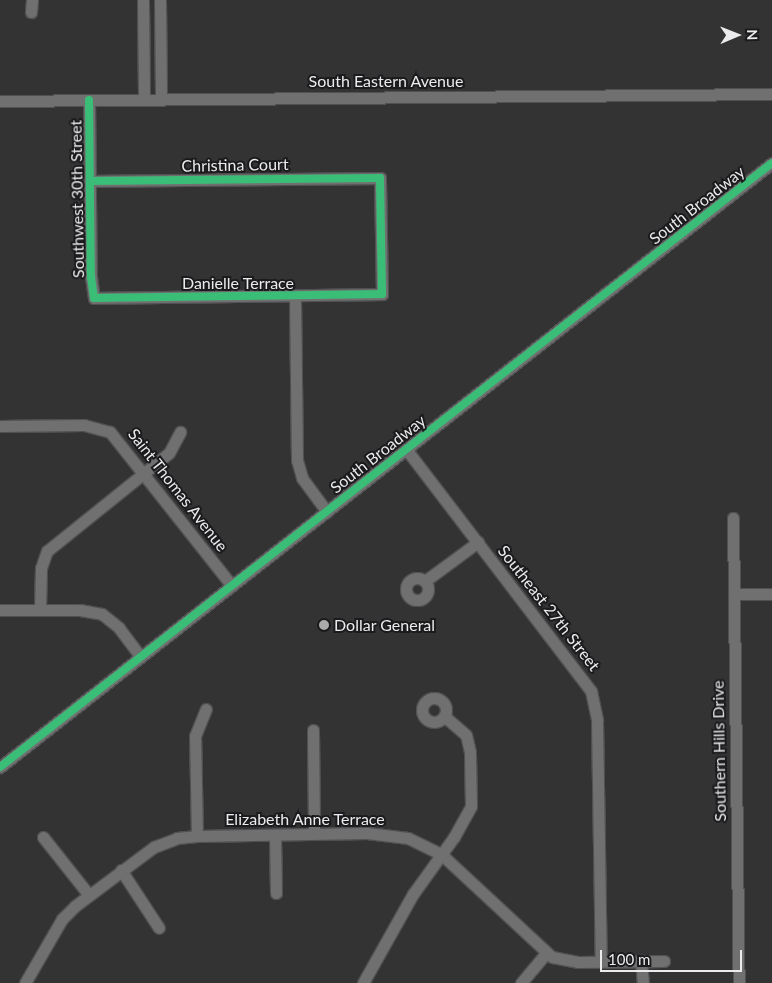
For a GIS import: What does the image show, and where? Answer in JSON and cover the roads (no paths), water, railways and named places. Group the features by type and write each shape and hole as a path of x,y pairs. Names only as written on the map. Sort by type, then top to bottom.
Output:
{"street":[{"path":"32,0 32,12"},
{"path":"143,0 144,100"},
{"path":"160,0 161,100"},
{"name":"South Eastern Avenue","path":"0,101 772,94"},
{"name":"Southwest 30th Street","path":"89,100 94,298"},
{"name":"South Broadway","path":"0,767 772,163"},
{"name":"Christina Court","path":"90,181 380,178 382,294"},
{"name":"Danielle Terrace","path":"94,298 382,294"},
{"path":"295,296 297,460 302,478 327,512"},
{"name":"Saint Thomas Avenue","path":"0,426 84,426 103,428 117,438 232,586"},
{"path":"40,610 41,573 47,551 169,453 180,432"},
{"name":"Southeast 27th Street","path":"406,449 592,691 597,720 601,962"},
{"name":"Southern Hills Drive","path":"733,518 739,983"},
{"path":"425,581 478,542"},
{"path":"734,594 772,594"},
{"path":"0,610 92,611 102,614 119,628 141,657"},
{"path":"197,836 195,736 206,709"},
{"path":"363,983 413,894 464,821 472,801 470,752 466,735 444,716"},
{"path":"313,730 314,834"},
{"name":"Elizabeth Anne Terrace","path":"25,983 62,920 89,895 120,870 154,847 177,838 197,836 389,834 408,838 441,854 546,953 566,962 664,961"},
{"path":"275,835 276,893"},
{"path":"43,837 89,895"},
{"path":"120,870 159,928"},
{"path":"521,983 546,953"},
{"path":"641,961 643,983"}],"place":[{"name":"Dollar General","path":"324,625"}]}
